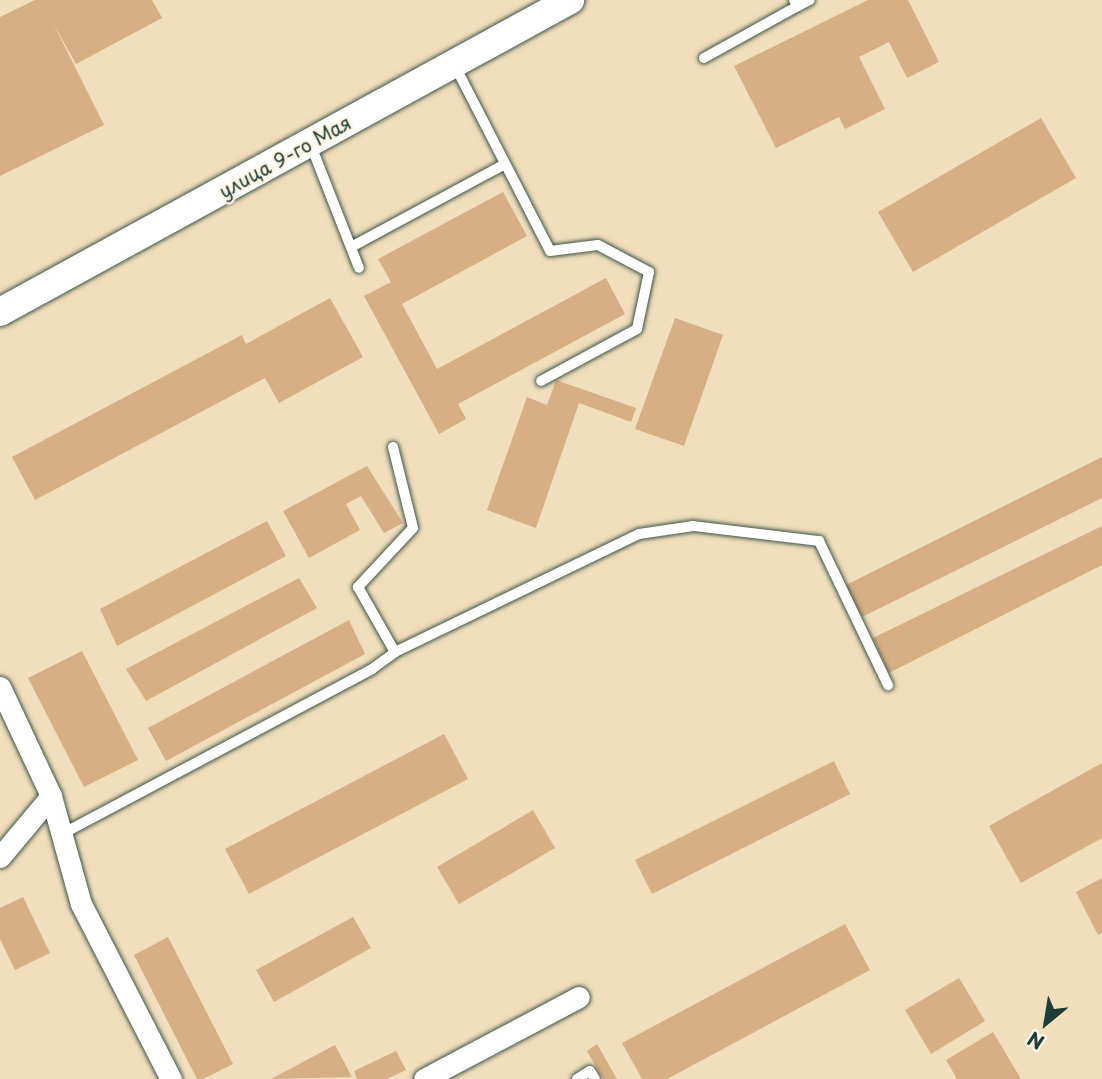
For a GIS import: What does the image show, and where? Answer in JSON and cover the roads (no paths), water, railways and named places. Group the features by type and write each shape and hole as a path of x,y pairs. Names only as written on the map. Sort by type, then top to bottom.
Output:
{"main road":[{"name":"улица 9-го Мая","path":"0,312 570,0"}],"street":[{"path":"0,687 51,796 81,904 172,1079"},
{"path":"0,857 51,796"},
{"path":"424,1079 579,998"}],"lane":[{"path":"704,58 796,3 810,0"},
{"path":"454,64 503,165 550,251 598,245 649,272 637,330 541,381"},
{"path":"310,143 359,268"},
{"path":"351,247 503,165"},
{"path":"393,447 413,528 358,587 395,652"},
{"path":"62,834 372,669 395,652 639,534 693,526 819,541 888,685"},
{"path":"577,1079 590,1071 595,1079"}]}
